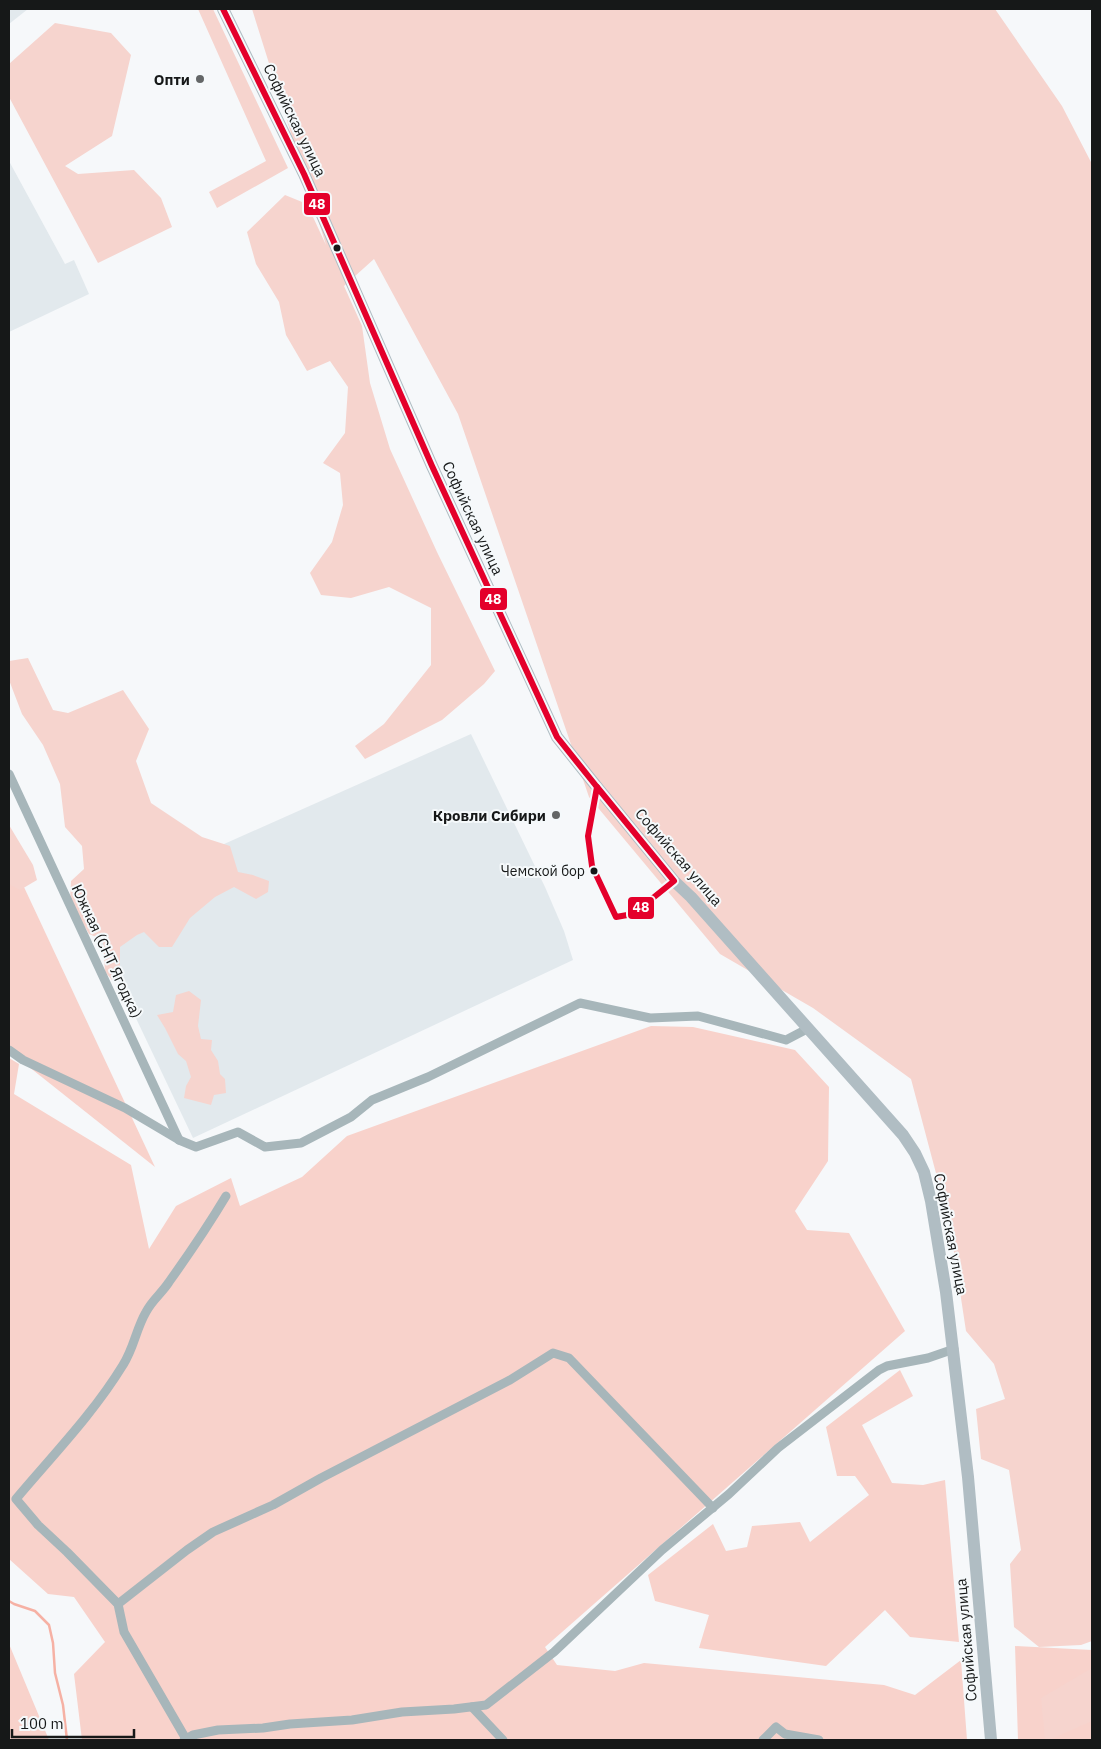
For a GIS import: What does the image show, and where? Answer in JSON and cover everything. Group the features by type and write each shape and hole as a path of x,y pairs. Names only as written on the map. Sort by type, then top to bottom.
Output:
{"main road":[{"name":"Софийская улица","path":"223,9 304,174 432,466 557,737 674,880 903,1135 915,1153 924,1172 931,1201 954,1349 968,1477 991,1740"}],"street":[{"name":"Южная (СНТ Ягодка)","path":"9,774 180,1140"},
{"path":"9,1050 23,1060 125,1108 180,1140 196,1147 238,1132 265,1146 301,1144 351,1117 372,1100 428,1077 580,1003 650,1018 698,1016 786,1040 807,1029"},
{"path":"226,1196 199,1240 164,1290 156,1297 145,1313 133,1348 123,1365 74,1433 16,1499 38,1525 118,1604 124,1632 185,1740 193,1735 218,1730 352,1720 402,1712 454,1710 486,1704 548,1656 662,1550 713,1508 778,1448 879,1370 887,1366 928,1358 954,1349"},
{"path":"118,1604 213,1532 273,1505 338,1469 510,1380 553,1353 569,1358 713,1508"},
{"path":"472,1707 503,1740"},
{"path":"763,1740 776,1727 785,1734 820,1740"}],"shaded area":[{"path":"9,9 28,9 9,24"},
{"path":"198,9 213,9 288,168 217,208 209,192 266,161"},
{"path":"252,9 995,9 1062,106 1092,164 1092,1641 1081,1645 1039,1647 1014,1627 1010,1564 1021,1550 1009,1470 981,1459 976,1409 1005,1399 994,1364 966,1331 950,1226 911,1079 813,1008 720,954 589,797 458,414 374,259 344,286 362,326 370,383 390,449 437,552 495,671 484,684 442,720 365,759 355,746 384,724 431,665 431,608 389,587 351,598 321,595 310,573 332,542 343,505 340,473 323,463 345,433 348,387 330,361 307,371 286,335 279,302 256,264 247,232 285,195 307,204 326,245"},
{"path":"55,23 111,33 131,55 112,136 65,166 78,174 134,170 161,198 172,227 98,263 9,97 9,64"},
{"path":"9,161 65,264 74,260 89,294 9,332"},
{"path":"28,658 53,710 68,713 123,690 149,729 136,761 151,803 202,837 230,846 238,872 269,881 268,892 256,899 234,887 215,897 190,918 172,947 159,947 144,932 137,935 120,947 120,973 112,980 105,972 103,940 89,934 70,902 71,881 84,869 82,846 65,827 60,784 43,745 22,714 9,680 9,661"},
{"path":"471,734 545,887 564,931 573,960 193,1138 83,907"},
{"path":"9,825 33,865 37,880 20,890 9,884"},
{"path":"9,855 155,1167 9,1051"},
{"path":"189,991 201,1000 198,1026 201,1039 212,1040 211,1050 218,1061 220,1074 225,1079 226,1093 214,1095 211,1105 184,1098 186,1086 191,1077 186,1061 178,1054 157,1015 173,1012 176,995"},
{"path":"651,1026 693,1027 795,1050 829,1087 828,1161 795,1211 807,1230 849,1233 905,1331 545,1647 557,1665 615,1671 644,1663 884,1685 915,1695 961,1660 967,1740 82,1740 74,1674 105,1642 74,1597 48,1594 9,1559 9,1058 19,1064 14,1094 131,1165 149,1249 176,1206 231,1178 240,1206 302,1177 347,1136"},
{"path":"900,1370 913,1396 862,1425 892,1483 923,1485 945,1480 959,1642 910,1637 885,1610 826,1666 699,1648 709,1615 655,1601 648,1575 713,1524 726,1551 747,1547 752,1526 800,1522 810,1542 869,1495 855,1476 837,1476 826,1427"},
{"path":"9,1644 49,1740 9,1740"},
{"path":"1015,1646 1092,1650 1092,1740 1018,1740"},
{"path":"1092,1668 1092,1721 1045,1740 1041,1698"}],"waterway":[{"path":"9,1601 35,1611 49,1625 67,1740"}],"transit line":[{"name":"48","path":"223,9 304,174 432,466 557,737 597,787"},
{"name":"48","path":"597,787 674,881 633,914 616,917 592,866 588,836 597,787"}],"place":[{"name":"Опти","path":"200,79"},
{"name":"Кровли Сибири","path":"556,815"},
{"name":"Чемской бор","path":"594,871"}]}
